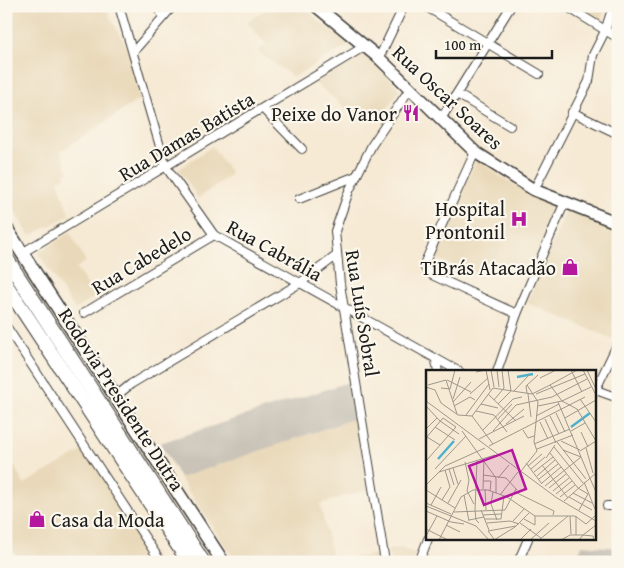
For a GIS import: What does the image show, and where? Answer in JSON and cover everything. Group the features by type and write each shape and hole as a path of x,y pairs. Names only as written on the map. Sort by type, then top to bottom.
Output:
{"highway":[{"path":"6,228 223,562"},
{"name":"Rodovia Presidente Dutra","path":"6,258 203,562"},
{"name":"Rodovia Presidente Dutra","path":"8,290 189,562"}],"main road":[{"name":"Rua Oscar Soares","path":"324,9 411,87 475,152 534,190 564,204 618,223"}],"street":[{"name":"Rua Cabrália","path":"119,6 166,168 214,235 456,370"},
{"path":"155,6 164,16"},
{"path":"133,52 173,6"},
{"path":"379,58 404,6"},
{"path":"425,6 539,74"},
{"path":"441,119 511,6"},
{"path":"566,6 618,38"},
{"path":"534,190 590,78 593,55 605,31 613,6"},
{"name":"Rua Damas Batista","path":"22,253 166,168 365,46"},
{"name":"Rua Luís Sobral","path":"386,562 336,256 335,231 356,176 387,121 411,87"},
{"path":"457,94 510,126"},
{"path":"263,108 302,149"},
{"path":"572,112 618,134"},
{"path":"475,152 424,265 432,275 517,314"},
{"path":"299,199 356,176"},
{"path":"498,370 517,314 564,204"},
{"name":"Rua Cabedelo","path":"84,313 214,235"},
{"path":"115,397 131,384 300,283 336,256"},
{"path":"6,326 160,562"},
{"path":"596,389 618,343"},
{"path":"436,360 438,370"},
{"path":"596,391 618,398"},
{"path":"608,506 618,506"},
{"path":"419,562 428,540"},
{"path":"518,562 528,540"}],"shaded area":[{"path":"6,6 107,6 110,17 131,55 140,99 61,151 68,172 64,174 65,177 58,180 69,215 30,236 6,199"},
{"path":"270,6 304,6 321,23 351,44 293,77 257,51 267,45 247,22"},
{"path":"576,6 605,6 601,22"},
{"path":"365,53 400,89 382,117 372,108 363,122 315,83"},
{"path":"212,146 231,174 198,198 179,169"},
{"path":"477,158 498,175 557,208 528,277 489,260 480,278 434,257"},
{"path":"566,210 618,228 618,329 613,339 527,303"},
{"path":"70,232 86,262 76,268 95,297 75,310 38,253"},
{"path":"349,382 356,418 180,478 160,443"},
{"path":"356,418 368,489 320,504 333,562 236,562 180,478"},
{"path":"86,449 157,560 24,562 6,545 6,467 13,464 24,484"},
{"path":"582,545 618,548 618,562 521,562 526,550 577,558"},
{"path":"402,548 415,554 412,562 390,562 388,550"},
{"path":"377,554 379,562 333,562"}],"place":[{"name":"Peixe do Vanor","path":"411,113"},
{"name":"Hospital Prontonil","path":"519,219"},
{"name":"TiBrás Atacadão","path":"570,267"},
{"name":"Casa da Moda","path":"37,519"}]}
